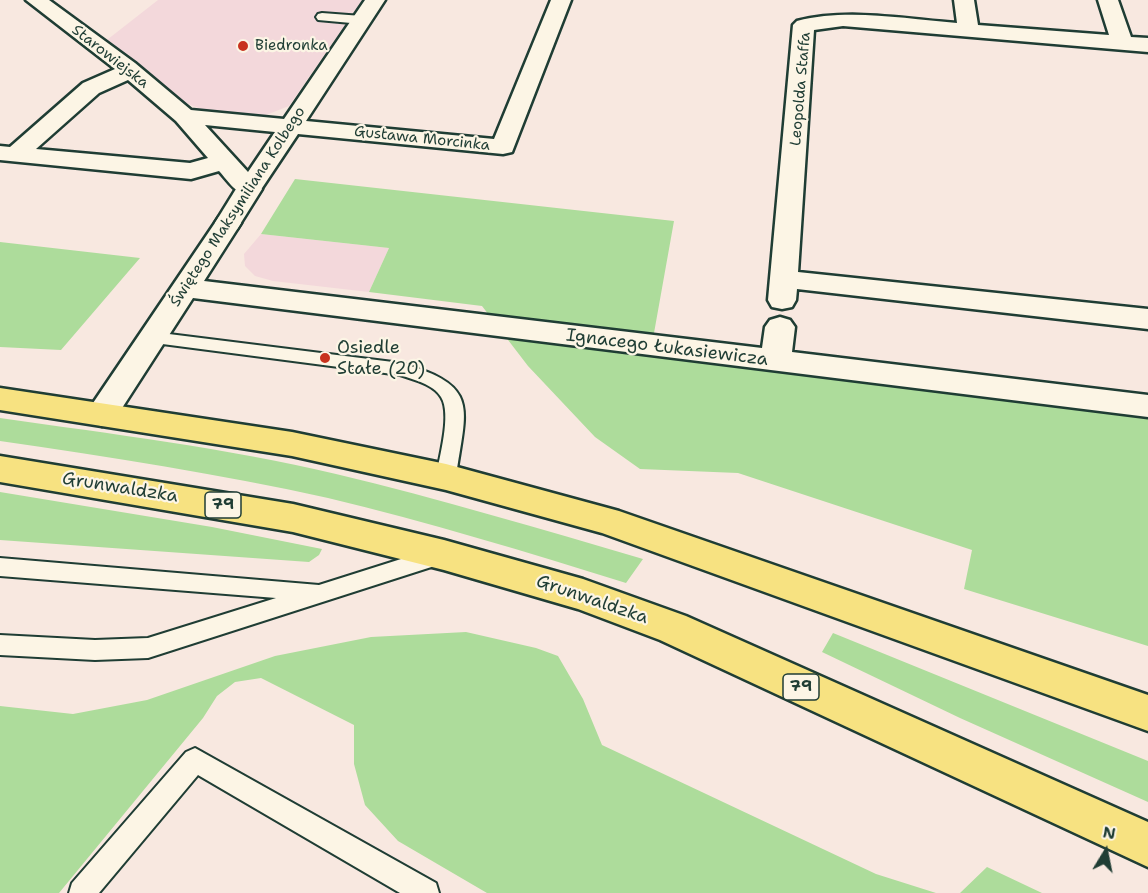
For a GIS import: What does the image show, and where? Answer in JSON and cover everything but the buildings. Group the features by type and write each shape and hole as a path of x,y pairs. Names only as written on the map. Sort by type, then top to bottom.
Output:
{"main road":[{"path":"0,399 292,444 446,477 607,521 1148,712"},
{"name":"Grunwaldzka","path":"0,469 251,510 444,555 583,595 673,628 1148,845"}],"street":[{"name":"Starowiejska","path":"36,0 130,71 184,116 249,189"},
{"name":"Świętego Maksymiliana Kolbego","path":"102,414 375,0"},
{"name":"Gustawa Morcinka","path":"291,125 503,147 561,0"},
{"path":"964,0 969,30 1148,45"},
{"path":"1108,0 1122,43"},
{"name":"Leopolda Staffa","path":"782,302 804,25 843,20 969,30"},
{"path":"8,154 91,88 130,71"},
{"path":"184,116 291,125"},
{"path":"8,154 190,171 225,161"},
{"name":"Ignacego Łukasiewicza","path":"185,288 1148,406"},
{"path":"776,362 782,302 1148,319"}],"lane":[{"path":"322,17 362,20"},
{"path":"153,338 401,369 422,374 439,382 449,392 456,407 446,477"},
{"path":"0,645 95,650 148,648 444,555"},
{"path":"0,567 326,593"},
{"path":"82,893 195,760 426,893"}],"shaded area":[{"path":"158,0 362,0 289,106 266,115 243,116 206,111 183,102 103,43"},
{"path":"261,234 389,248 369,292 273,281 255,276 245,266 244,254"}],"green space":[{"path":"295,179 674,221 654,333 665,348 1148,406 1148,646 964,589 972,550 738,473 640,469 595,437 528,366 482,306 369,292 389,248 261,234"},
{"path":"0,242 140,258 61,350 0,347"},
{"path":"0,418 169,442 295,465 452,504 643,559 626,583 477,538 328,498 165,466 0,441"},
{"path":"0,492 212,527 322,549 319,555 309,562 0,540"},
{"path":"466,632 536,648 558,656 583,699 602,745 876,874 936,893 487,893 398,841 365,805 354,764 354,725 261,678 235,682 217,696 203,718 59,893 0,893 0,706 73,714 147,700 275,656 371,637"},
{"path":"833,633 1148,761 1148,802 960,718 822,652"},
{"path":"987,867 1042,893 960,893"}],"place":[{"name":"Biedronka","path":"243,46"},
{"name":"Osiedle Stałe (20)","path":"325,358"}]}
